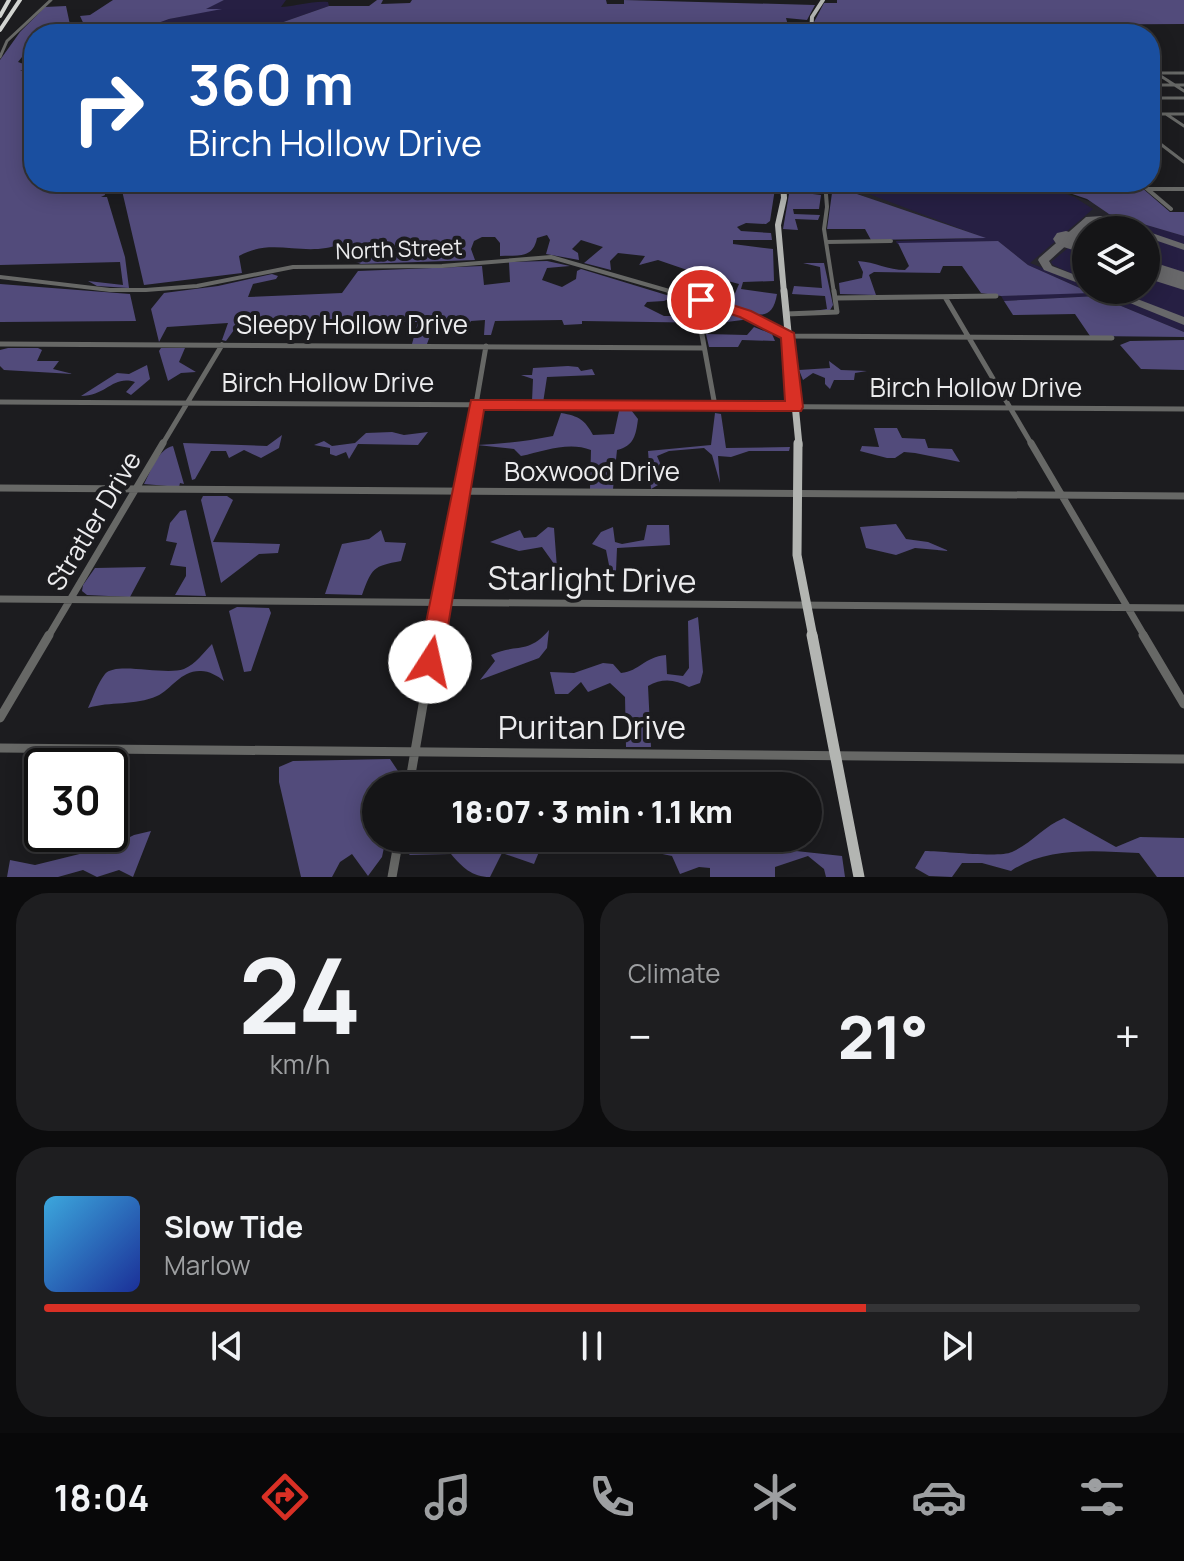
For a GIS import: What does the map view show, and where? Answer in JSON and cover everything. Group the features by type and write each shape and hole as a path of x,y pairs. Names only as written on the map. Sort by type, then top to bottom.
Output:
{"highway":[{"path":"0,16 9,0"},
{"path":"0,30 20,0"}],"main road":[{"path":"811,24 823,0"},
{"path":"783,192 778,225 799,450 797,555 859,877"}],"street":[{"path":"25,24 51,0"},
{"path":"0,57 7,41 24,25"},
{"path":"1160,73 1184,73"},
{"path":"1160,76 1184,91"},
{"path":"1160,85 1184,85"},
{"path":"1160,98 1184,98"},
{"path":"1160,114 1184,114"},
{"path":"1166,114 1184,126"},
{"path":"1160,144 1184,162"},
{"path":"1160,189 1184,189"},
{"path":"766,324 780,324 786,316 834,314 836,298 823,223 827,207 826,192"},
{"path":"1151,192 1171,209"},
{"path":"826,242 891,241"},
{"name":"North Street","path":"0,277 110,290 158,290 206,284 283,268 442,266 551,257 731,309 788,336"},
{"path":"836,298 996,296"},
{"path":"945,297 1184,704"},
{"path":"700,324 715,406"},
{"path":"788,336 1112,338"},
{"name":"Sleepy Hollow Drive","path":"0,344 704,348"},
{"name":"Stratler Drive","path":"0,718 222,345"},
{"path":"411,772 486,346"},
{"name":"Birch Hollow Drive","path":"0,402 1184,409"},
{"name":"Boxwood Drive","path":"0,488 1184,496"},
{"name":"Starlight Drive","path":"0,599 1184,608"},
{"name":"Puritan Drive","path":"0,748 1184,759"},
{"path":"392,877 396,852"}],"shaded area":[{"path":"113,0 224,0 206,9 222,9 155,24 84,24 80,16 90,15"},
{"path":"224,0 286,0 281,7 328,2 329,6 278,24 155,24 212,10 206,7"},
{"path":"377,0 383,0 381,4 410,3 412,0 606,0 607,4 624,4 624,0 815,5 807,20 786,18 788,24 278,24 329,6 369,6"},
{"path":"837,0 1184,0 1184,24 816,24 824,3 837,3"},
{"path":"66,6 70,24 28,24 45,7"},
{"path":"24,28 24,56 18,62 24,64 24,70 20,71 24,71 24,192 105,192 101,197 107,197 125,257 129,288 97,286 88,281 123,285 120,262 0,265 0,60"},
{"path":"122,192 774,192 770,221 737,227 741,231 771,233 772,240 733,240 733,244 773,249 774,281 743,282 741,289 777,294 771,310 766,314 730,305 739,284 702,274 691,284 693,272 658,260 639,265 645,256 618,253 610,261 611,270 584,263 603,247 581,240 572,249 578,253 579,260 546,254 550,240 547,235 537,238 528,253 513,256 500,256 500,243 495,237 482,237 474,241 471,249 475,260 361,264 356,262 362,248 353,244 315,249 260,248 239,256 242,273 144,285"},
{"path":"830,192 1063,192 1132,216 1072,216 1072,280 858,194"},
{"path":"854,192 1060,192 1093,209 1085,216 1072,216 1072,227 1030,263 1072,280 1072,284 1028,265 998,241 897,244 896,241 985,238 869,194"},
{"path":"1066,192 1147,192 1170,212 1184,212 1184,236 1160,229 1160,216 1109,214 1087,199"},
{"path":"832,193 857,194 986,238 871,240 865,229 827,229"},
{"path":"789,194 821,195 819,209 793,209 794,214 820,215 818,220 795,219 798,230 783,229"},
{"path":"1160,226 1184,234 1184,325 1132,304 1160,304"},
{"path":"1160,229 1184,236 1184,245 1160,237"},
{"path":"998,241 1028,265 1072,285 1072,294 1001,296 981,293 962,266 943,266 940,273 874,272 869,275 876,295 840,294 839,283 862,278 858,261 905,270 909,266 898,243"},
{"path":"1160,241 1184,249 1184,277 1160,269"},
{"path":"1068,248 1072,248 1072,274 1051,262"},
{"path":"547,261 570,266 547,268 542,280 562,287 576,279 577,271 581,269 673,297 647,302 644,306 664,316 672,316 682,302 688,301 750,319 719,323 582,321 582,324 564,325 562,320 495,321 491,335 484,335 485,320 471,321 466,329 451,330 452,322 435,322 427,344 412,344 418,322 313,321 299,318 239,323 226,341 222,340 228,323 167,327 159,342 151,309 164,293 218,286 272,274 278,276 276,279 253,284 248,297 342,293 358,271 482,266 484,285 510,282 509,262"},
{"path":"803,263 824,263 833,305 829,312 814,311 827,309 825,296 792,294 794,286 822,288 820,267"},
{"path":"1160,278 1184,287 1184,318 1148,304 1160,304"},
{"path":"0,284 130,294 136,321 0,322"},
{"path":"1072,293 1072,297 1004,301 1001,296"},
{"path":"1072,297 1072,304 1116,304 1184,332 1184,337 1090,336 1075,314 1013,315 1004,301"},
{"path":"1116,304 1136,304 1184,323 1184,332"},
{"path":"754,327 772,334 775,341 742,340 738,347 709,347 706,334 747,335"},
{"path":"1184,340 1184,370 1141,369 1120,345 1130,341"},
{"path":"38,348 42,350 37,361 59,361 53,369 73,374 4,370 0,366 0,350"},
{"path":"161,348 185,348 179,362 196,372 181,373 168,381 159,351"},
{"path":"829,361 841,370 867,371 855,373 854,380 834,380 830,389 825,384 825,378 813,373 803,380 799,370 830,368"},
{"path":"147,365 150,379 131,395 126,392 135,382 121,381 97,393 81,396 117,373 129,374"},
{"path":"578,367 581,371 592,369 595,375 547,377 543,403 532,401 533,379 521,375 532,375 533,368"},
{"path":"631,410 638,419 636,430 631,443 617,450 613,489 590,489 591,450 583,447 565,447 521,456 514,449 477,445 553,436 561,413 581,420 593,435 614,434 619,411"},
{"path":"715,413 721,414 726,448 790,447 789,451 749,451 731,457 718,456 720,483 712,455 704,448 669,451 657,456 660,463 658,485 651,489 648,451 711,445"},
{"path":"874,428 897,428 902,438 925,439 928,448 952,449 960,462 915,453 904,452 895,458 887,458 860,451 862,446 879,447"},
{"path":"428,432 418,445 358,444 349,459 346,452 336,456 330,454 330,448 314,445 324,441 332,446 355,443 366,433 404,435"},
{"path":"282,435 279,448 261,458 244,450 229,458 226,451 211,451 192,480 183,443 267,446"},
{"path":"173,446 184,484 180,483 179,487 144,484 159,456"},
{"path":"203,496 227,496 233,500 213,542 280,544 278,553 259,554 221,583 201,500"},
{"path":"186,510 206,596 175,595 186,576 186,567 170,565 177,543 166,541 170,523 180,511"},
{"path":"896,524 906,539 928,542 949,551 915,548 896,555 866,548 860,527"},
{"path":"647,525 669,525 670,545 617,548 616,571 610,570 606,550 592,544 601,532 613,527 615,542 622,544 644,540"},
{"path":"548,527 554,528 557,568 542,547 519,551 490,542 520,530 524,538 536,537"},
{"path":"381,530 385,542 406,543 401,561 375,570 362,595 325,594 342,544 369,539"},
{"path":"146,567 130,597 87,595 82,591 95,568"},
{"path":"237,607 269,608 271,613 251,671 244,672 229,611"},
{"path":"698,617 703,672 700,683 689,687 679,682 663,681 648,686 651,747 626,747 625,697 610,683 588,692 581,682 568,694 555,694 550,672 574,673 603,663 613,664 621,673 633,670 652,658 666,655 667,674 683,676 689,668 688,621"},
{"path":"549,630 547,648 539,658 480,680 495,661 491,655 535,643"},
{"path":"212,644 224,681 207,672 194,672 149,699 88,708 102,678 111,670 184,669"},
{"path":"390,759 398,771 362,772 362,852 383,852 368,876 352,854 340,862 332,877 301,877 279,782 279,767 293,761"},
{"path":"1064,818 1116,847 1140,837 1184,838 1184,877 1157,877 1139,853 1106,851 1040,857 1011,871 982,863 962,863 952,877 929,876 915,868 925,851 1012,852"},
{"path":"151,831 133,877 119,870 97,877 83,870 58,877 7,877 10,860 35,865 88,852 128,852 128,838"},
{"path":"407,852 539,852 534,864 502,853 490,877 468,870 451,854 410,855"},
{"path":"653,852 805,852 842,856 845,877 826,877 824,869 808,856 775,867 775,877 710,877 710,868 699,867 680,874 672,856"}],"taxiway":[{"path":"1072,234 1043,260 1048,268 1072,277"},
{"path":"1160,239 1184,247"},
{"path":"1140,304 1184,321"}],"runway":[{"path":"1066,239 1072,241"},
{"path":"1160,273 1184,282"}],"route":[{"path":"430,662 477,404 794,407 788,336 746,314 701,300"}]}
